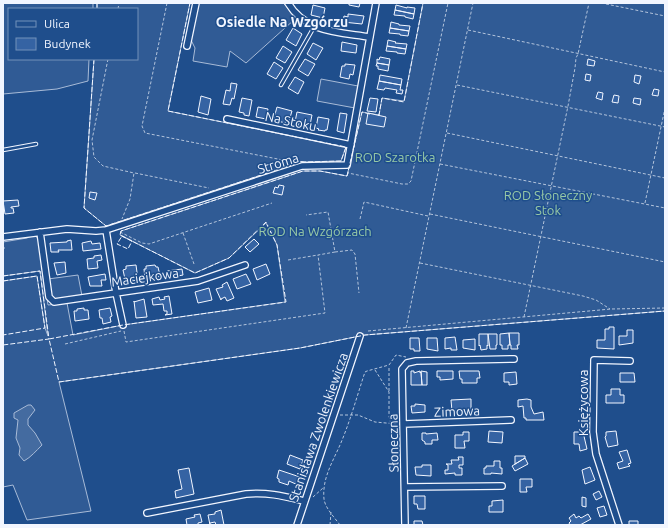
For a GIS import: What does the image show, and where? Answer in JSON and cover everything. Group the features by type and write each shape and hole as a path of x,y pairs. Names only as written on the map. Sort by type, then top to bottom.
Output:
{"street":[{"path":"187,46 196,3"},
{"path":"288,3 292,11 314,27 370,37"},
{"path":"347,166 376,3"},
{"name":"Na Stoku","path":"227,119 351,145"},
{"name":"Stroma","path":"3,237 67,229 96,231 106,230 302,166 347,166"},
{"path":"106,230 116,293 123,325"},
{"name":"Maciejkowa","path":"40,232 49,297 52,301 56,302 198,281 245,265"},
{"name":"Stanisława Zwolenkiewicza","path":"297,525 360,336"},
{"path":"409,362 514,358"},
{"name":"Księżycowa","path":"619,525 596,454 593,432 594,360 630,361"},
{"name":"Słoneczna","path":"405,525 402,369 409,362"},
{"name":"Zimowa","path":"404,424 511,420"},
{"path":"405,486 502,486"},
{"path":"147,513 246,494 273,494 304,501"}],"lane":[{"path":"281,85 314,27"},
{"path":"3,150 36,144"}],"path":[{"path":"167,3 142,126 145,133 296,162"},
{"path":"347,166 348,173 402,184 408,184 411,181 448,3"},
{"path":"406,328 473,3"},
{"path":"524,318 568,106 576,58 589,3"},
{"path":"601,3 665,16"},
{"path":"468,30 665,72"},
{"path":"108,60 92,140 94,157 102,166 210,188"},
{"path":"456,85 568,106 665,127"},
{"path":"645,204 665,108"},
{"path":"447,133 665,178"},
{"path":"440,164 665,208"},
{"path":"134,173 130,199 118,226 120,233 147,244 154,243 272,203"},
{"path":"360,219 364,202 541,236 665,262"},
{"path":"306,215 328,212 334,252"},
{"path":"183,233 194,264"},
{"path":"288,260 352,250 355,254 359,293"},
{"path":"65,344 124,331 126,342 325,313 318,255"},
{"path":"419,263 591,298 611,309"},
{"path":"368,331 611,309 665,308"},
{"path":"391,424 389,393 390,366 396,355 406,357 409,362"},
{"path":"340,525 324,500 323,488 325,480 340,445 365,372 390,366"},
{"path":"375,369 389,393"},
{"path":"334,415 358,415 375,422 404,424"},
{"path":"330,525 331,512"}],"shaded area":[{"path":"3,3 93,3 93,8 8,8 8,60 89,60 88,81 57,89 3,94"},
{"path":"97,3 190,3 168,111 346,147 341,161 296,161 295,164 106,226 84,208 94,60 138,60 138,8 97,8"},
{"path":"198,3 284,3 295,19 246,63 230,51 227,67 193,61 195,48 191,40"},
{"path":"423,3 665,3 665,311 365,335 300,348 59,382 91,511 27,520 13,485 3,487 3,281 37,276 45,328 48,336 40,271 3,276 3,242 31,236 38,238 48,305 67,303 73,335 123,325 285,302 277,245 266,223 229,258 195,273 120,235 121,231 303,171 320,171 347,176 362,112 379,115 382,98 404,101"},
{"path":"321,79 358,86 355,108 317,101"},
{"path":"78,275 82,296 57,300 50,295 48,279"},
{"path":"28,405 31,405 35,410 28,419 28,425 42,445 24,461 19,455 20,448 16,438 18,420 14,418 14,413"}],"building":[{"path":"349,3 360,3 359,7 349,5"},
{"path":"313,5 325,8 323,18 311,15"},
{"path":"396,5 407,8 415,8 414,14 395,10"},
{"path":"395,10 414,14 413,19 405,16 394,15"},
{"path":"348,14 364,16 362,24 343,22 344,16 348,17"},
{"path":"391,22 399,25 410,26 409,31 390,28"},
{"path":"293,28 302,34 296,46 286,40"},
{"path":"390,28 409,31 408,36 389,33"},
{"path":"388,40 396,42 395,43 407,44 406,49 387,46"},
{"path":"342,42 357,45 356,53 341,51"},
{"path":"313,43 323,48 316,60 307,54"},
{"path":"283,46 292,52 285,63 276,58"},
{"path":"387,46 406,49 405,54 386,51"},
{"path":"380,57 390,59 389,65 377,63 377,59 379,60"},
{"path":"305,59 315,64 308,76 298,70"},
{"path":"588,59 595,61 594,66 587,65"},
{"path":"274,62 283,68 276,79 267,74"},
{"path":"377,63 389,65 388,71 378,69 378,66 376,66"},
{"path":"345,64 355,65 353,75 350,74 349,79 340,77 342,66 345,66"},
{"path":"586,74 591,75 590,81 585,80"},
{"path":"380,75 402,79 401,85 379,81"},
{"path":"635,75 641,76 639,84 634,82"},
{"path":"295,77 304,82 298,94 288,88"},
{"path":"379,81 401,85 400,90 403,90 402,94 396,93 397,90 385,88 384,90 377,89"},
{"path":"231,83 237,84 234,99 232,98 230,105 223,104 226,90 230,91"},
{"path":"654,89 659,90 658,96 652,95"},
{"path":"598,92 603,93 602,100 596,98"},
{"path":"614,95 619,96 618,103 612,102"},
{"path":"201,96 211,99 208,115 198,112"},
{"path":"242,98 252,100 249,116 239,112"},
{"path":"370,98 378,99 376,112 367,111"},
{"path":"634,98 641,99 640,105 633,103"},
{"path":"258,107 268,109 266,119 256,117"},
{"path":"277,107 292,111 289,121 286,120 285,123 274,118"},
{"path":"297,112 312,115 310,125 306,124 306,127 298,126 299,123 295,122"},
{"path":"340,113 347,114 344,133 337,131"},
{"path":"368,113 386,117 384,127 366,124"},
{"path":"318,117 329,119 327,130 318,130 319,129 316,128"},
{"path":"279,185 284,186 282,195 273,193 275,187 278,188"},
{"path":"90,192 97,193 95,200 89,198"},
{"path":"18,200 19,206 11,207 13,208 14,213 5,214 3,201"},
{"path":"254,239 259,244 250,252 245,247"},
{"path":"71,240 72,250 58,250 59,252 51,252 50,243 67,242"},
{"path":"91,241 92,244 100,243 101,249 83,251 82,243"},
{"path":"101,255 102,260 97,261 98,268 88,269 87,259"},
{"path":"65,262 66,273 57,275 54,263"},
{"path":"266,264 270,274 257,280 253,269"},
{"path":"136,265 138,280 132,281 132,278 125,279 123,270 126,269 126,266"},
{"path":"155,265 158,267 160,276 145,279 144,269 146,269 146,266"},
{"path":"182,269 183,275 168,278 167,271"},
{"path":"105,274 106,280 101,280 102,286 90,286 88,277"},
{"path":"246,274 251,284 237,289 233,279"},
{"path":"227,282 234,298 227,301 225,297 221,300 216,289 223,287 222,285"},
{"path":"209,288 212,300 198,303 195,292"},
{"path":"169,296 172,314 165,315 167,314 167,311 164,311 163,304 153,305 152,299 159,297 160,300"},
{"path":"144,299 147,317 136,318 134,302"},
{"path":"84,308 84,310 88,310 89,319 75,321 74,311"},
{"path":"110,308 112,316 110,317 111,322 103,324 102,318 100,318 99,310"},
{"path":"609,327 614,327 614,349 597,348 597,340 605,340 605,329 609,329"},
{"path":"627,330 633,330 633,343 619,345 619,336 627,336"},
{"path":"509,333 519,333 519,345 517,345 518,349 511,349"},
{"path":"509,333 510,345 508,345 508,349 502,349 502,345 500,345 500,334"},
{"path":"479,334 488,334 487,349 481,350 480,345 479,346"},
{"path":"488,334 497,334 496,349 490,349"},
{"path":"455,337 457,350 451,350 451,348 445,349 445,338"},
{"path":"410,338 419,338 420,351 410,349"},
{"path":"427,338 437,338 438,351 427,349"},
{"path":"475,339 475,350 463,348 463,340"},
{"path":"411,371 414,371 414,373 421,372 422,385 411,385"},
{"path":"421,371 427,372 427,385 422,385"},
{"path":"437,371 453,371 453,379 440,380 440,377 437,377"},
{"path":"459,371 479,371 480,378 477,378 477,383 462,383"},
{"path":"516,372 517,384 509,385 509,382 504,382 504,373"},
{"path":"620,373 634,373 635,382 620,382"},
{"path":"611,389 620,389 620,395 624,395 624,403 606,403 606,395 611,395"},
{"path":"471,399 471,410 452,411 451,400"},
{"path":"518,400 531,400 531,407 534,414 543,412 544,420 526,420 526,418 524,418 523,406 518,407"},
{"path":"415,404 425,405 425,412 412,413 411,406 415,406"},
{"path":"489,431 503,432 502,443 488,442"},
{"path":"616,431 618,445 608,447 605,437 606,432"},
{"path":"463,432 469,432 469,441 464,441 465,448 455,448 455,435 463,435"},
{"path":"574,432 583,432 587,449 580,451 579,444 574,444"},
{"path":"422,433 437,433 438,440 432,440 432,444 425,444 422,440"},
{"path":"627,450 631,463 628,464 630,466 619,469 617,463 623,461 619,452"},
{"path":"290,455 303,460 300,469 287,464"},
{"path":"515,456 525,456 525,458 515,464"},
{"path":"458,457 463,457 463,465 459,465 459,468 462,468 462,475 455,475 455,473 445,474 445,470 448,470 448,465 446,464 452,464 451,460 459,460"},
{"path":"525,458 528,464 515,471 512,466"},
{"path":"494,461 500,461 502,474 484,474 484,468 486,468 486,466 494,466"},
{"path":"422,465 431,465 431,476 416,475 415,467 422,467"},
{"path":"590,467 595,480 585,484 582,470"},
{"path":"189,468 194,494 176,498 175,491 182,489 178,470"},
{"path":"279,470 300,477 298,485 289,481 288,485 279,482 279,479 277,478"},
{"path":"520,479 532,479 532,487 526,487 527,492 520,492"},
{"path":"599,491 602,497 596,500 593,494"},
{"path":"414,496 425,496 425,509 418,509 417,504 414,504"},
{"path":"582,497 586,498 586,507 582,506"},
{"path":"503,500 503,512 489,512 489,506 492,506 492,501"},
{"path":"604,506 607,515 600,517 597,508"},
{"path":"221,510 224,525 216,525 215,522 210,523 210,525 208,515 215,514 215,512"},
{"path":"200,514 202,522 198,523 198,525 187,525 186,519"},
{"path":"574,514 576,518 579,516 581,518 588,514 591,519 580,525 570,525 569,523 571,521 569,518"},
{"path":"414,521 422,521 423,525 414,525"},
{"path":"629,521 638,521 638,525 629,525"}],"fence":[{"path":"97,3 97,8"},
{"path":"94,60 84,208 106,226 295,164 296,161 341,161 346,147 168,111 190,3"},
{"path":"378,115 382,98 404,102 423,3"},
{"path":"370,114 362,112 347,176 320,171 303,171 121,231 120,235 195,273 229,258 266,222 277,245 286,302 123,325 49,339 59,382 300,348 365,335 665,311"},
{"path":"122,236 132,241 128,249 117,244 122,236"},
{"path":"3,276 40,271 49,339 3,345"},
{"path":"3,281 37,276 45,328 3,335"}],"district":[{"name":"Osiedle Na Wzgórzu","path":"282,22"}],"park label":[{"name":"ROD Szarotka","path":"395,157"},
{"name":"ROD Słoneczny Stok","path":"548,202"},
{"name":"ROD Na Wzgórzach","path":"315,231"}]}
